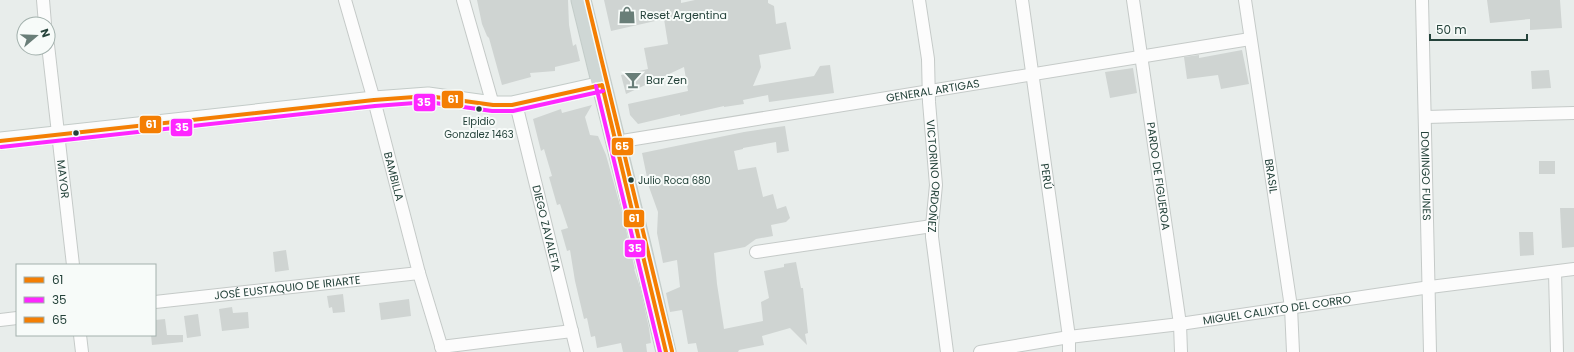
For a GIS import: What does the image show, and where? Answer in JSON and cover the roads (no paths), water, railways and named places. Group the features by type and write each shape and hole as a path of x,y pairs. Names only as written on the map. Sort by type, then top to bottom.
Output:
{"main road":[{"path":"582,0 666,352"},
{"path":"0,141 374,100 428,96 493,105 516,104 602,85"}],"street":[{"path":"42,0 45,16"},
{"name":"BAMBILLA","path":"345,0 374,100 419,272 442,349"},
{"path":"463,0 493,105"},
{"name":"VICTORINO ORDOÑEZ","path":"919,0 928,59 929,102 936,185 932,226 947,352"},
{"name":"PERÚ","path":"1022,0 1069,337 1069,352"},
{"name":"PARDO DE FIGUEROA","path":"1133,0 1143,56 1180,324 1181,352"},
{"name":"BRASIL","path":"1245,0 1291,307 1293,352"},
{"name":"DOMINGO FUNES","path":"1422,0 1430,287 1430,352"},
{"name":"GENERAL ARTIGAS","path":"616,142 1250,38"},
{"name":"MAYOR","path":"49,56 73,264"},
{"name":"DIEGO ZAVALETA","path":"516,104 577,352"},
{"path":"1426,117 1574,113"},
{"path":"756,252 932,226"},
{"name":"MIGUEL CALIXTO DEL CORRO","path":"980,352 1069,337 1180,324 1430,287 1574,269"},
{"name":"JOSÉ EUSTAQUIO DE IRIARTE","path":"156,302 419,272"},
{"path":"1555,272 1557,352"},
{"path":"0,320 16,318"},
{"path":"442,349 572,331"},
{"path":"80,336 82,352"}],"place":[{"name":"Reset Argentina","path":"627,15"},
{"name":"Bar Zen","path":"633,80"},
{"name":"Elpidio Gonzalez 1463","path":"479,109"},
{"name":"Julio Roca 680","path":"631,180"}]}
